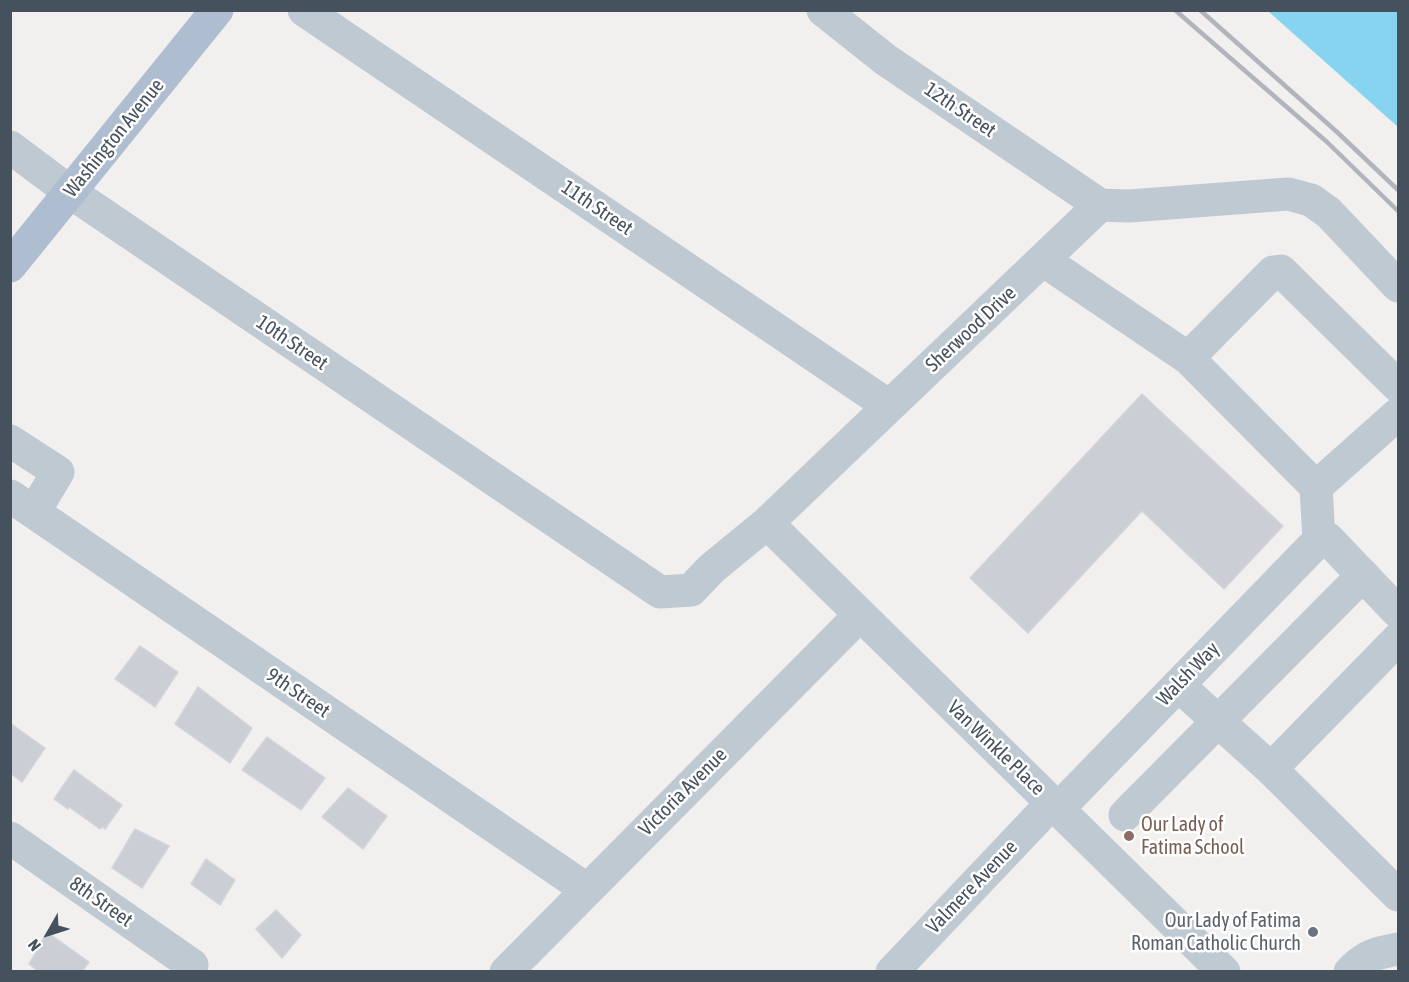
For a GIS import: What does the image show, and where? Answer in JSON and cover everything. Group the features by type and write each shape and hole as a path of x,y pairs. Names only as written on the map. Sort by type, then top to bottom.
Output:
{"main road":[{"name":"Washington Avenue","path":"10,266 217,10"}],"street":[{"name":"11th Street","path":"304,10 890,406"},
{"name":"12th Street","path":"823,10 886,60 1100,205"},
{"name":"10th Street","path":"10,147 70,192 576,536"},
{"path":"1100,205 1129,206 1288,194 1311,200 1329,213 1398,286"},
{"name":"Sherwood Drive","path":"576,536 660,592 691,590 711,570 767,524 1100,205"},
{"path":"1043,260 1188,358 1316,487 1319,540 1328,539 1398,612"},
{"path":"1188,358 1273,272 1281,271 1398,386"},
{"path":"1316,487 1398,414"},
{"path":"10,441 58,472 22,504"},
{"name":"9th Street","path":"22,504 586,890"},
{"name":"Van Winkle Place","path":"767,524 1224,972"},
{"name":"Walsh Way","path":"1055,806 1178,685 1319,540"},
{"path":"1125,815 1363,575"},
{"name":"Victoria Avenue","path":"507,972 860,615"},
{"path":"1271,769 1398,639"},
{"path":"1178,685 1271,769 1398,895"},
{"name":"Valmere Avenue","path":"892,972 1055,806"},
{"name":"8th Street","path":"10,838 192,965"},
{"path":"1350,972 1359,961 1371,955 1398,949"}],"water":[{"path":"1268,11 1398,11 1398,127"}],"building":[{"path":"1142,394 1283,526 1224,589 1142,511 1028,633 970,578"},
{"path":"140,646 178,672 155,707 115,679"},
{"path":"198,687 252,728 230,763 175,724"},
{"path":"10,723 45,748 22,782 10,773"},
{"path":"267,737 325,778 301,810 242,770"},
{"path":"74,770 122,805 105,829 102,827 100,829 54,799"},
{"path":"348,788 387,816 363,849 322,817"},
{"path":"135,829 169,846 142,888 112,868"},
{"path":"206,859 235,880 220,905 191,884"},
{"path":"276,910 301,935 282,958 256,929"},
{"path":"47,932 89,962 82,972 39,972 29,964"}],"railway":[{"path":"1175,10 1327,142 1398,211"},
{"path":"1200,10 1337,132 1398,190"}],"place":[{"name":"Our Lady of Fatima School","path":"1129,836"},
{"name":"Our Lady of Fatima Roman Catholic Church","path":"1313,932"}]}
